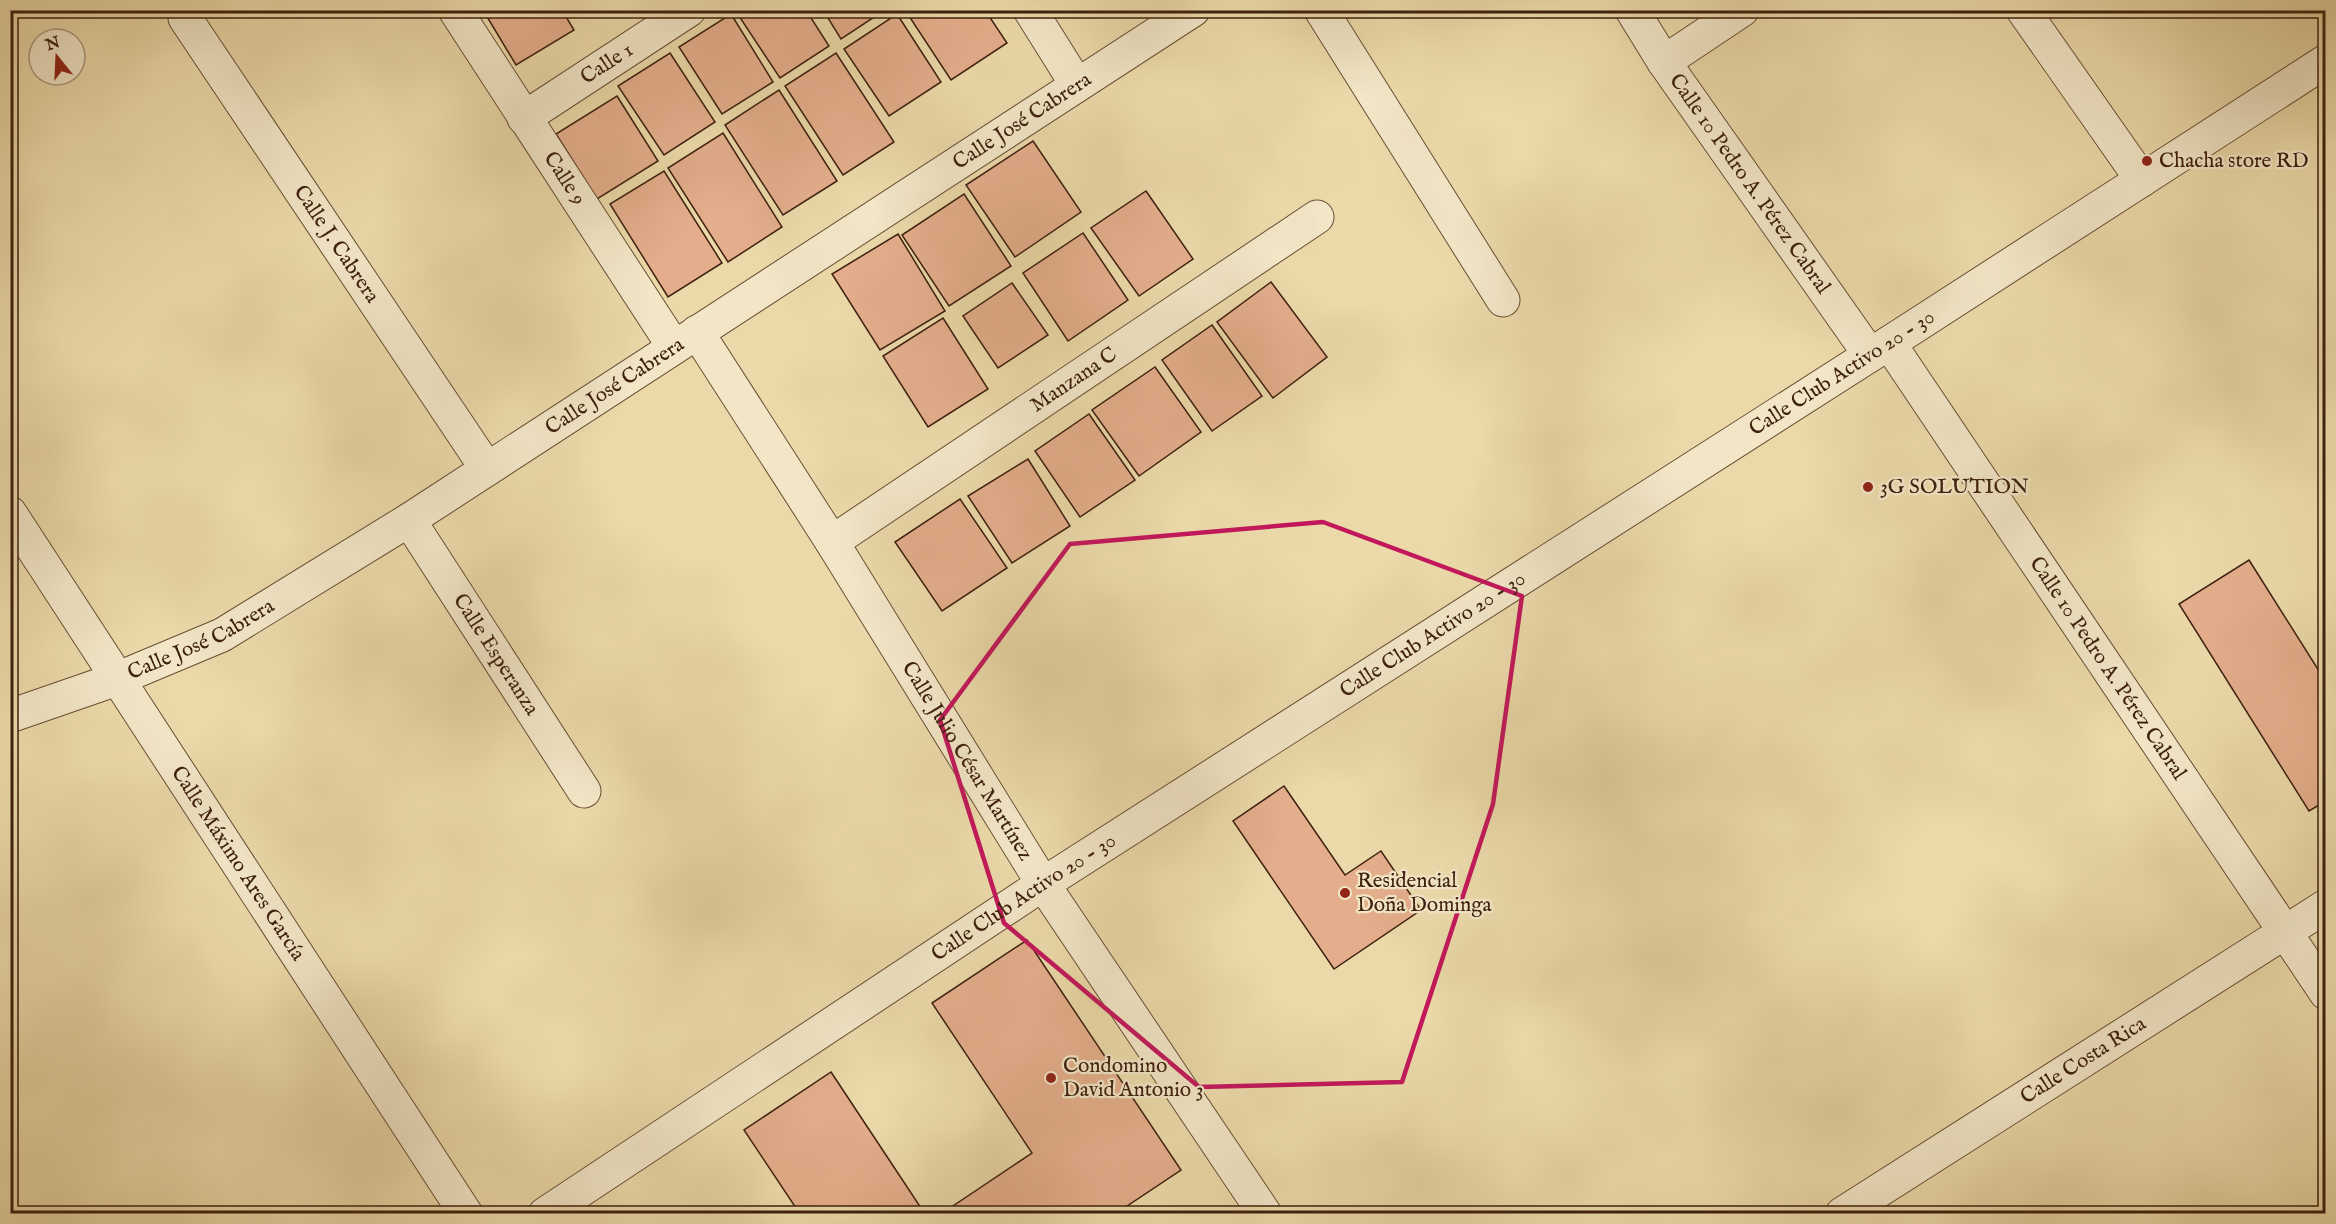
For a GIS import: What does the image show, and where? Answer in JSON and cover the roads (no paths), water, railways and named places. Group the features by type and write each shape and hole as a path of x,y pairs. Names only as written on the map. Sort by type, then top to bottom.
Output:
{"street":[{"name":"Calle 9","path":"455,10 524,118 686,340"},
{"name":"Calle 1","path":"524,118 689,10"},
{"path":"1030,10 1077,86"},
{"name":"Calle José Cabrera","path":"10,716 117,679 222,635 409,520 1193,10"},
{"path":"1321,10 1503,300"},
{"name":"Calle 10 Pedro A. Pérez Cabral","path":"1632,10 1664,62 1879,349 1952,434 2325,993"},
{"path":"1664,62 1742,10"},
{"path":"2024,10 2142,180"},
{"name":"Calle J. Cabrera","path":"185,18 486,469"},
{"name":"Calle Club Activo 20 - 30","path":"545,1214 1043,884 2325,61"},
{"name":"Manzana C","path":"832,542 1317,217"},
{"name":"Calle Julio César Martínez","path":"686,340 832,542 1043,884 1265,1214"},
{"name":"Calle Máximo Ares García","path":"10,513 466,1214"},
{"name":"Calle Esperanza","path":"409,520 584,791"},
{"name":"Calle Costa Rica","path":"1842,1214 2325,906"}],"place":[{"name":"Chacha store RD","path":"2147,161"},
{"name":"3G SOLUTION","path":"1868,487"},
{"name":"Residencial Doña Dominga","path":"1345,893"},
{"name":"Condomino David Antonio 3","path":"1051,1078"}]}
